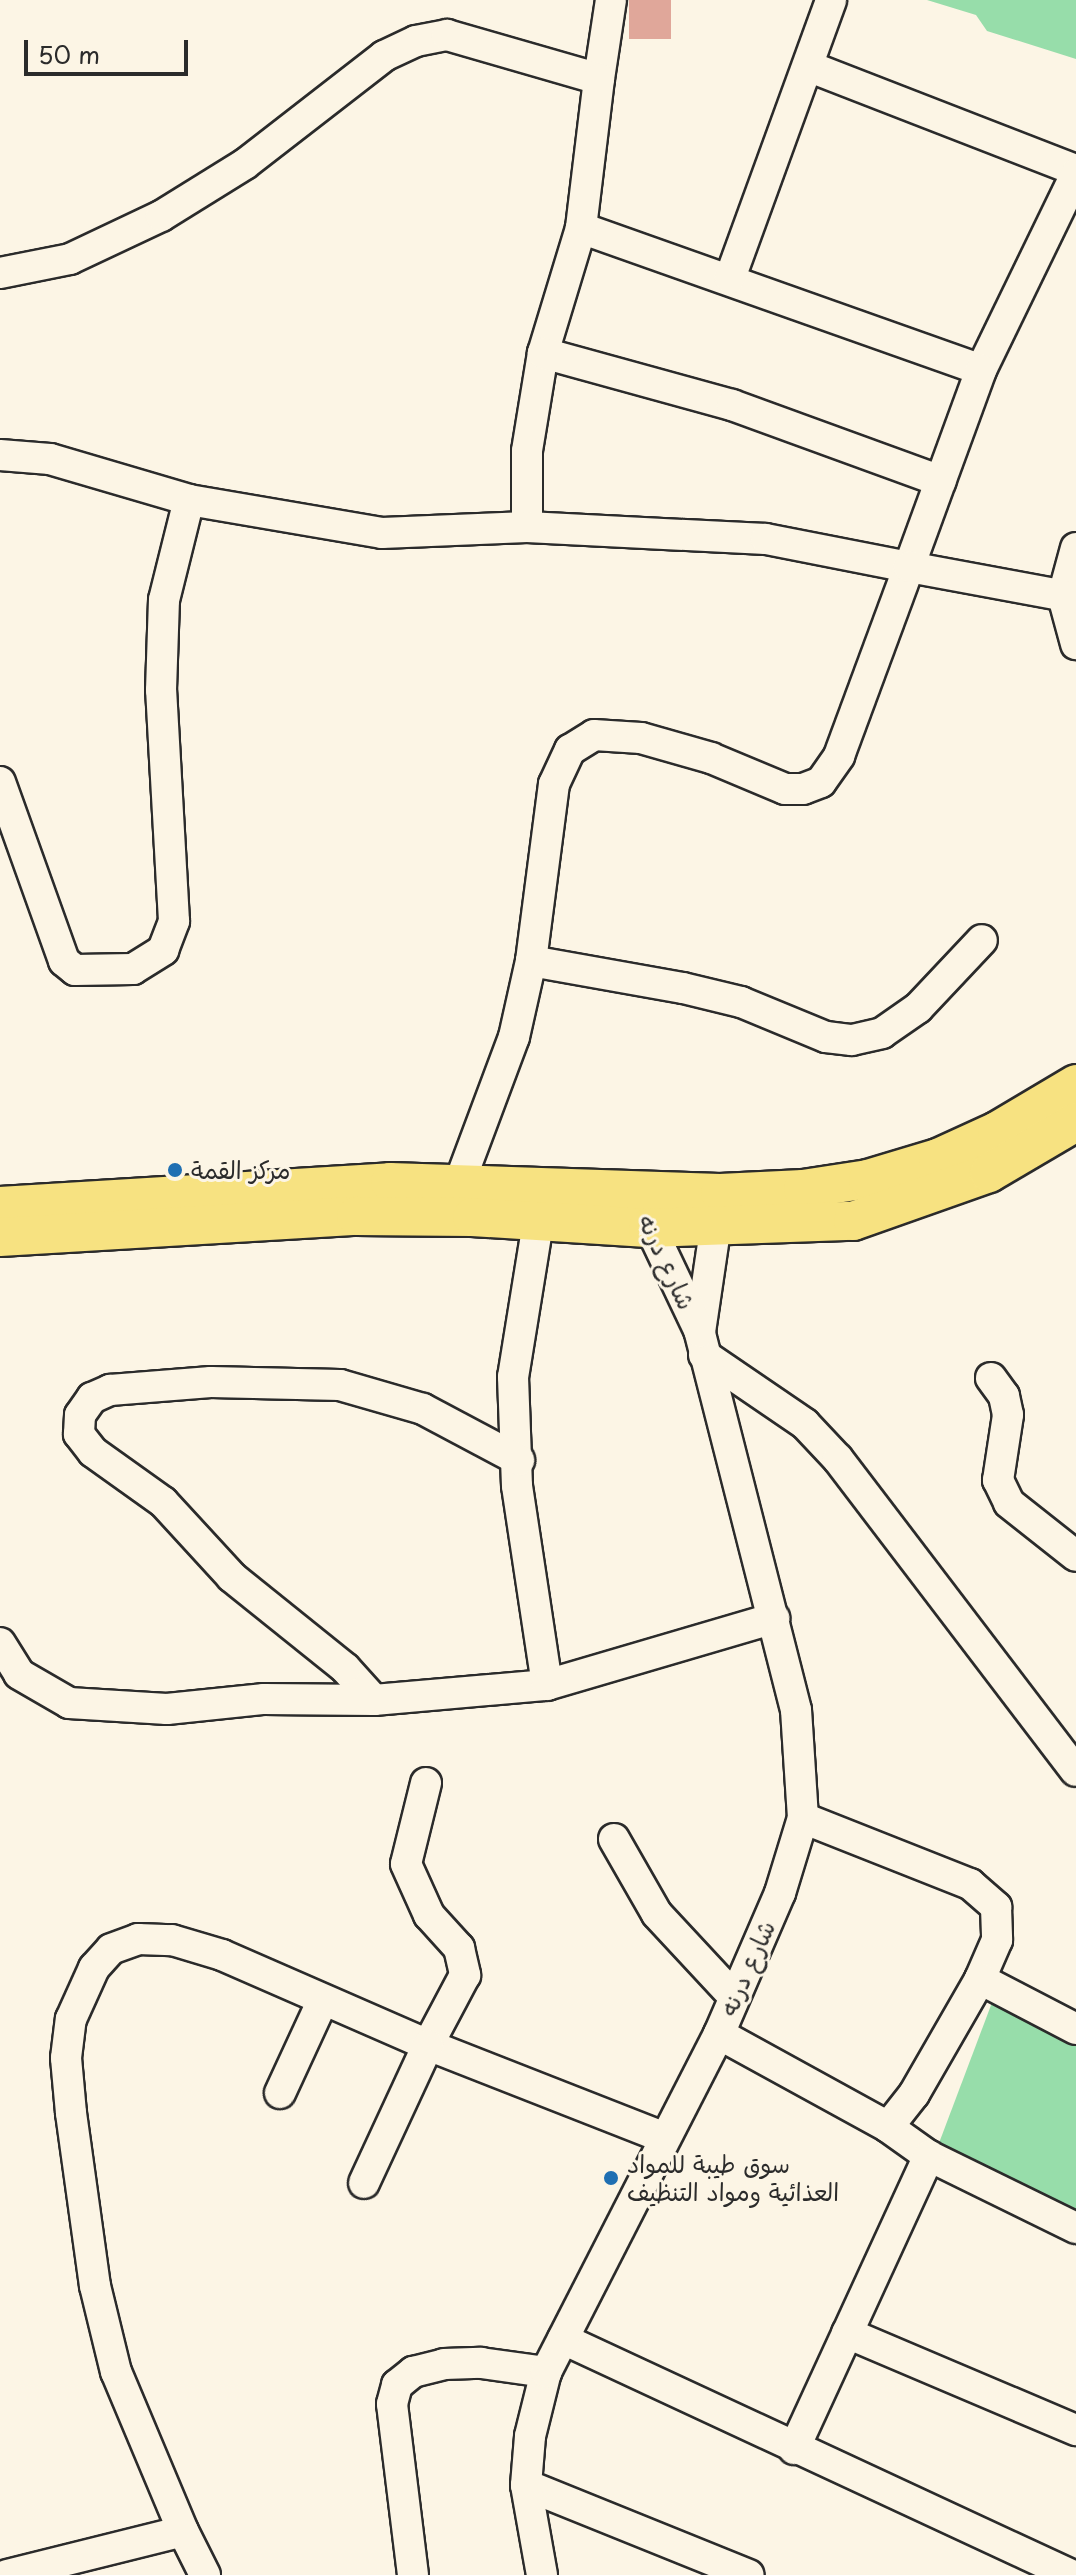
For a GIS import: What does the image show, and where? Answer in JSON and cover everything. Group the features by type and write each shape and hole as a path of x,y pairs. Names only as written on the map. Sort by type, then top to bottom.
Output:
{"main road":[{"path":"0,1237 356,1216 472,1217 648,1228 803,1189 868,1179 938,1158 997,1131 1076,1084"},
{"path":"0,1206 299,1184 459,1184 636,1191 718,1210 853,1221 989,1173 1076,1122"}],"street":[{"path":"527,527 527,451 543,353 581,228 611,0"},
{"path":"730,278 810,67 831,0"},
{"path":"0,273 70,259 161,216 245,164 384,56 416,41 447,35 599,79"},
{"path":"459,1184 514,1037 531,961 554,784 570,750 594,735 641,738 711,758 785,789 821,782 839,756 981,370 1076,172 810,67"},
{"path":"581,228 730,278 981,370"},
{"path":"543,353 732,405 941,481"},
{"path":"0,455 62,461 189,500 382,533 527,527 766,539 1070,597"},
{"path":"0,782 64,961 75,970 133,969 163,950 174,921 161,690 164,600 189,500"},
{"path":"1076,548 1070,597 1076,644"},
{"path":"531,961 683,988 741,1002 826,1037 852,1040 882,1033 918,1008 982,940"},
{"name":"شارع درنه","path":"542,2575 526,2485 530,2436 546,2372 663,2137 719,2034 780,1893 803,1818 796,1710 702,1344 648,1228 636,1191"},
{"name":"شارع درنه","path":"702,1344 718,1210"},
{"path":"538,1223 513,1377 519,1460 517,1486 547,1685"},
{"path":"702,1344 805,1424 838,1459 1076,1771"},
{"path":"991,1378 1004,1396 1008,1415 998,1480 1009,1503 1076,1556"},
{"path":"374,1700 345,1668 232,1577 163,1502 93,1452 79,1434 80,1415 92,1398 110,1390 211,1382 340,1385 423,1409 519,1460"},
{"path":"0,1643 19,1674 69,1703 126,1710 264,1699 374,1700 547,1685 774,1618"},
{"path":"364,2183 428,2045 465,1975 459,1948 429,1915 406,1864 426,1783"},
{"path":"803,1818 970,1884 996,1907 997,1940 980,1979 914,2094 888,2127"},
{"path":"614,1839 657,1914 734,1997"},
{"path":"205,2575 183,2531 116,2372 95,2286 66,2058 71,2019 94,1968 111,1949 138,1939 172,1940 222,1955 428,2045 663,2137"},
{"path":"980,1979 1076,2029"},
{"path":"280,2093 323,2000"},
{"path":"719,2034 888,2127 929,2156 1076,2228"},
{"path":"794,2449 929,2156"},
{"path":"847,2333 1076,2430"},
{"path":"563,2339 1027,2558 1071,2565"},
{"path":"413,2575 392,2404 397,2385 413,2372 444,2364 546,2372"},
{"path":"526,2485 749,2575"},
{"path":"7,2575 183,2531"}],"green space":[{"path":"927,0 1076,0 1076,59 987,31 976,15"},
{"path":"996,1992 1076,2034 1076,2220 936,2151"}],"building":[{"path":"629,0 671,0 671,39 629,39"}],"place":[{"name":"مركز القمة","path":"175,1170"},
{"name":"سوق طيبة للمواد العذائية ومواد التنظيف","path":"611,2178"}]}
